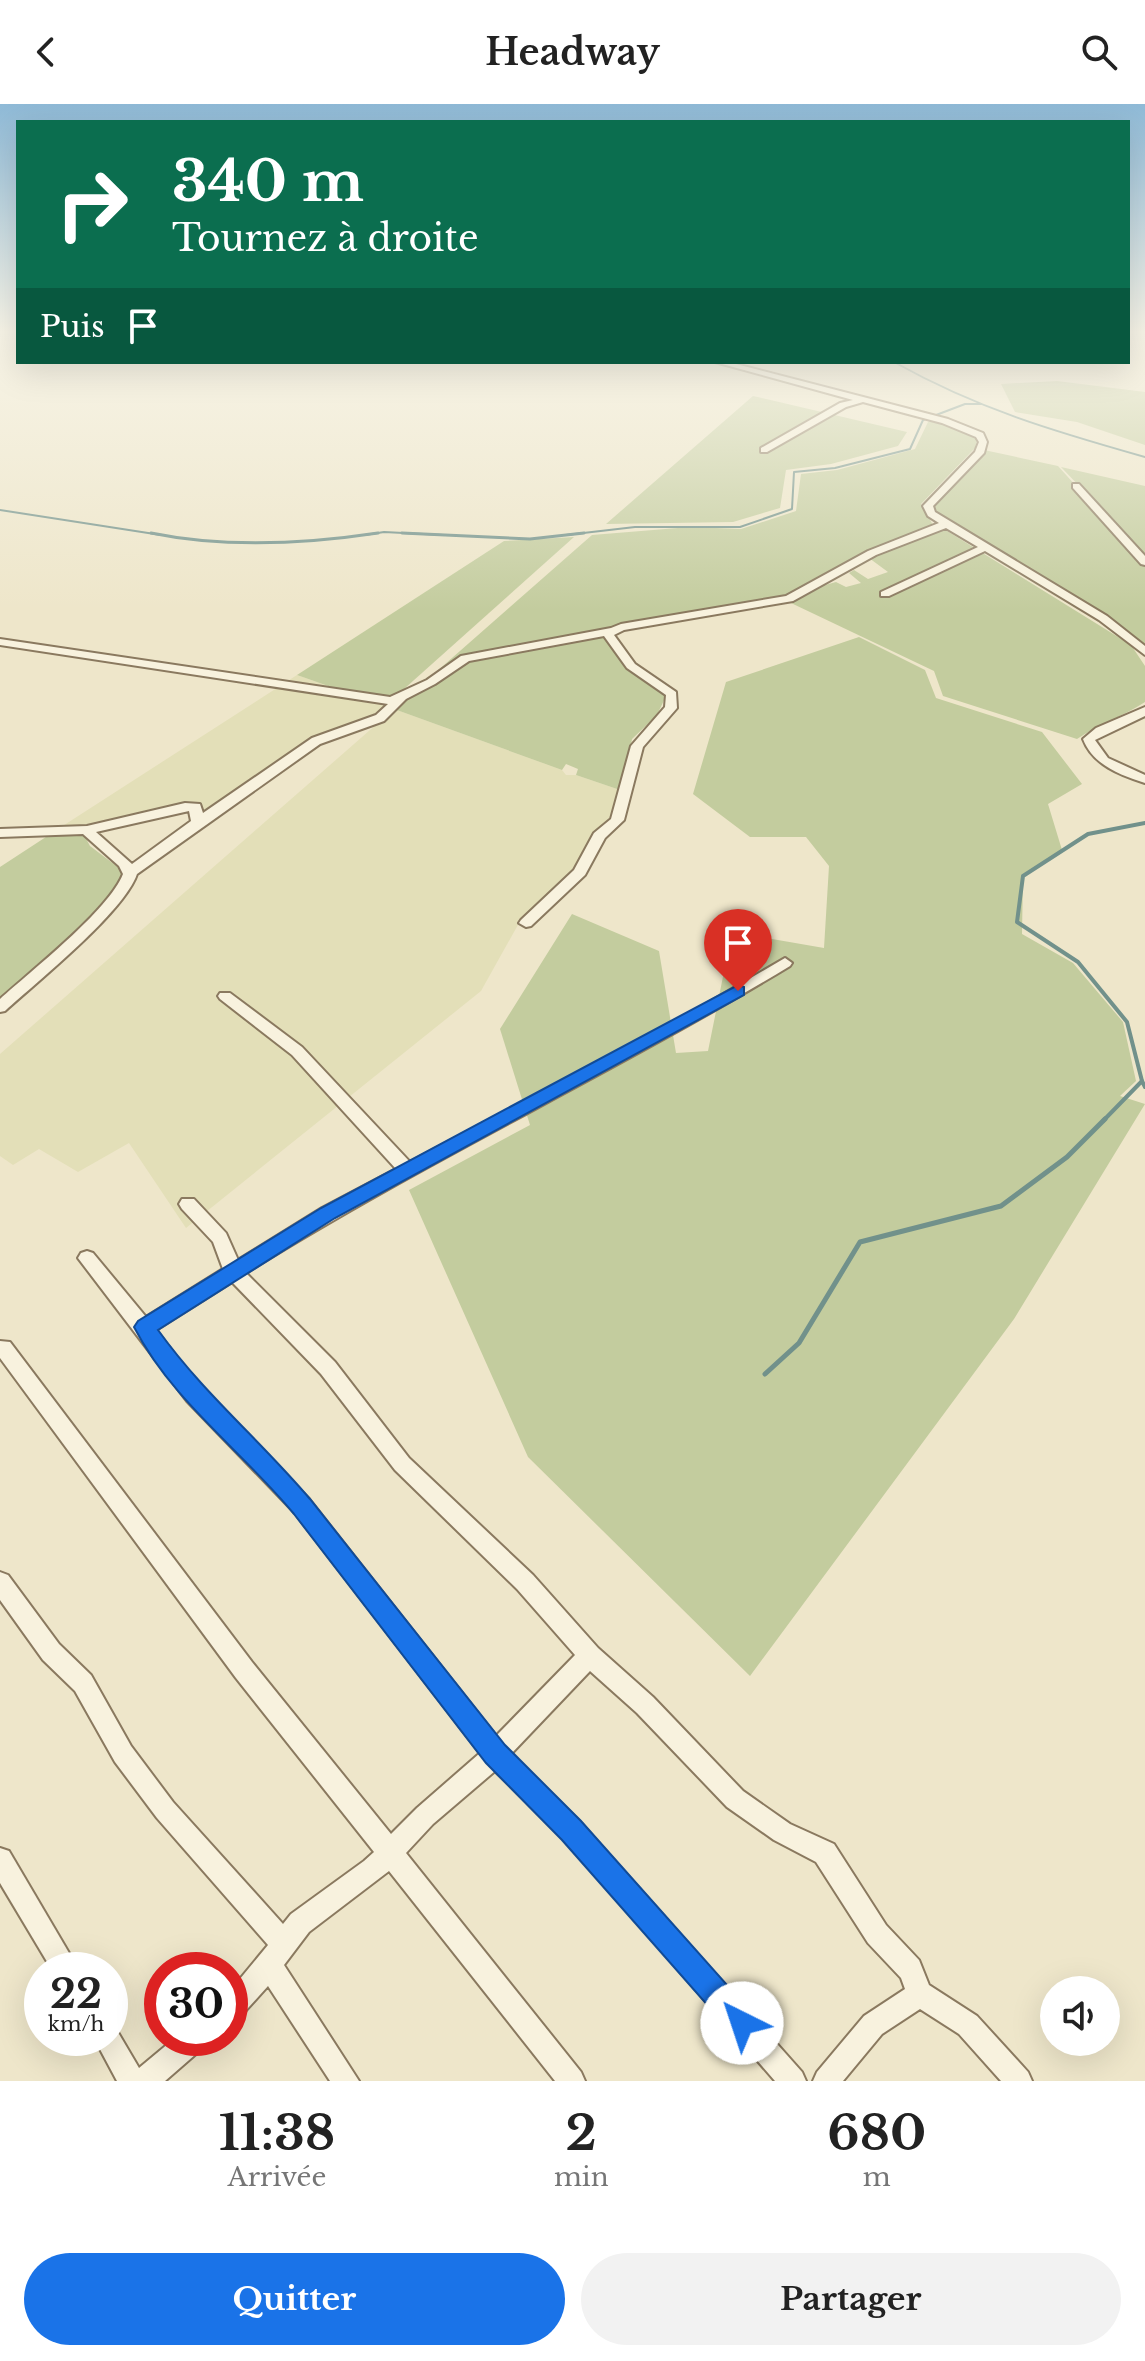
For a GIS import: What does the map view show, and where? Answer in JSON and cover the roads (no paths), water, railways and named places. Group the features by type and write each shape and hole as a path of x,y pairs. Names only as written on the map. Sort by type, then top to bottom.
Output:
{"street":[{"path":"764,450 807,425"},
{"path":"960,425 980,435 982,446 974,461 928,506 931,514 944,525 1103,618 1145,652"},
{"path":"1076,486 1117,527 1145,562"},
{"path":"0,1007 106,911 123,893 130,872 316,741 380,718 400,699 465,658 789,599 858,559 944,525"},
{"path":"885,594 983,548"},
{"path":"526,923 580,872 599,836 617,820 637,746 671,708 672,694 631,666 609,638 612,631"},
{"path":"0,642 321,692 391,701 400,699"},
{"path":"1145,711 1121,725 1097,732 1089,739 1093,751 1107,762 1145,779"},
{"path":"0,833 87,830 185,807 195,807 198,822"},
{"path":"87,830 96,844 126,865 130,872"},
{"path":"145,1327 328,1213 692,1019 785,963"},
{"path":"225,996 297,1051 408,1171"},
{"path":"188,1204 220,1238 233,1271 328,1368 402,1464 525,1582 590,1656 645,1705 735,1799 782,1832 825,1853 877,1934 910,1969 920,1994 968,2025 1019,2081"},
{"path":"87,1258 145,1327 188,1388 272,1470 302,1506 495,1754 572,1830 793,2081"},
{"path":"3,1348 244,1670 572,2081"},
{"path":"0,1582 51,1652 83,1683 123,1754 165,1810 284,1944"},
{"path":"248,1989 315,1910 391,1853 425,1816 495,1754 590,1656"},
{"path":"0,1860 55,1952"},
{"path":"269,1965 346,2081"},
{"path":"826,2081 873,2025 920,1994"},
{"path":"117,2056 132,2081"},
{"path":"144,2081 174,2056"}],"waterway":[{"path":"566,535 635,527 740,527 792,509 794,472 835,468 910,449 921,425"},
{"path":"1041,425 1145,457"},
{"path":"0,510 161,535"},
{"path":"151,533 207,541 264,543 376,533"},
{"path":"365,535 376,533"},
{"path":"376,533 423,534"},
{"path":"402,533 423,534"},
{"path":"566,535 584,533"},
{"path":"423,534 530,539 566,535"},
{"path":"423,534 443,535"},
{"path":"1142,1081 1127,1022 1078,962 1017,922 1023,876 1088,834 1145,823"},
{"path":"1103,1121 1142,1081"},
{"path":"1142,1081 1145,1087"},
{"path":"765,1374 799,1343 860,1242 1001,1206 1067,1157 1103,1121"}]}
